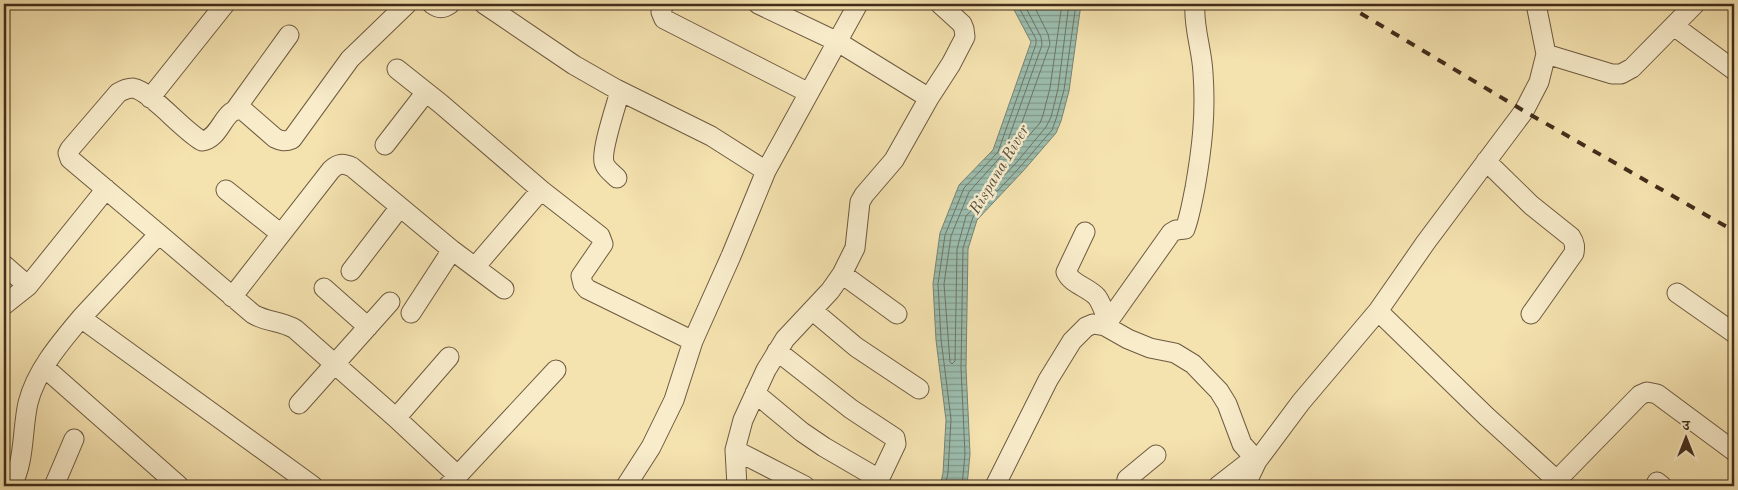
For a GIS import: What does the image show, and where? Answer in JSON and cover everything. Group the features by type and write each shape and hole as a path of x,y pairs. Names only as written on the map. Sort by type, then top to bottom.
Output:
{"street":[{"path":"150,98 225,4"},
{"path":"234,110 244,111 279,140 287,141 292,139 350,59 407,4"},
{"path":"432,4 439,8 450,4"},
{"path":"484,4 574,65 620,91 688,124 766,171"},
{"path":"664,4 662,12 664,19 809,93"},
{"path":"758,4 838,42 929,98"},
{"path":"626,486 651,447 674,400 693,341 766,171 858,4"},
{"path":"737,486 735,450 744,420 777,351 785,339 830,291 842,274 854,248 860,202 894,160 965,37 962,24 940,4"},
{"path":"1106,324 1171,233 1176,230 1185,229 1190,215 1205,118 1203,72 1196,28 1195,4"},
{"path":"1218,486 1255,460 1378,311 1426,242 1524,111 1539,82 1546,54 1536,4"},
{"path":"1546,54 1612,74 1621,74 1632,68 1695,4"},
{"path":"1674,26 1734,70"},
{"path":"289,36 234,110 209,140 202,141 150,98 136,89 130,88 118,93 70,149 68,153 70,159 232,297 260,318 279,322 295,329 396,418 452,481 556,370"},
{"path":"397,68 596,233 603,244 581,276 582,284 587,289 693,341"},
{"path":"617,178 605,165 604,159 620,91"},
{"path":"385,145 426,92"},
{"path":"1486,161 1531,205 1572,237 1575,244 1574,253 1531,314"},
{"path":"232,297 331,170 339,164 352,167 452,250 504,289"},
{"path":"4,305 28,286 106,189"},
{"path":"226,190 281,234"},
{"path":"475,267 542,190"},
{"path":"351,271 400,207"},
{"path":"1086,232 1066,272 1070,279 1090,290 1097,298 1106,324"},
{"path":"11,486 19,467 28,401 44,367 57,347 81,318 159,234"},
{"path":"410,313 452,250"},
{"path":"4,265 28,286"},
{"path":"842,274 897,314"},
{"path":"324,288 368,328"},
{"path":"1678,293 1734,333"},
{"path":"299,404 336,365 390,302"},
{"path":"812,310 856,347 919,389"},
{"path":"1378,311 1486,416 1560,483 1640,395 1647,392 1657,394 1734,451"},
{"path":"81,318 313,486"},
{"path":"995,486 1048,380 1072,341 1086,327 1093,324 1106,324 1139,344 1174,353 1194,364 1219,391 1242,444 1255,460"},
{"path":"756,393 802,432 877,483 896,444 895,438 851,409 777,351"},
{"path":"396,418 449,357"},
{"path":"44,367 179,486"},
{"path":"54,486 74,439"},
{"path":"735,450 805,486"},
{"path":"1126,486 1127,480 1156,456"},
{"path":"1246,486 1255,460"}],"water":[{"name":"Rispana River","path":"1011,4 1081,4 1069,91 1056,133 977,220 968,249 966,368 970,454 967,486 940,486 943,473 946,420 936,340 933,284 940,233 959,185 993,150 1031,42"}],"railway":[{"path":"1345,4 1524,111 1734,231"}]}
